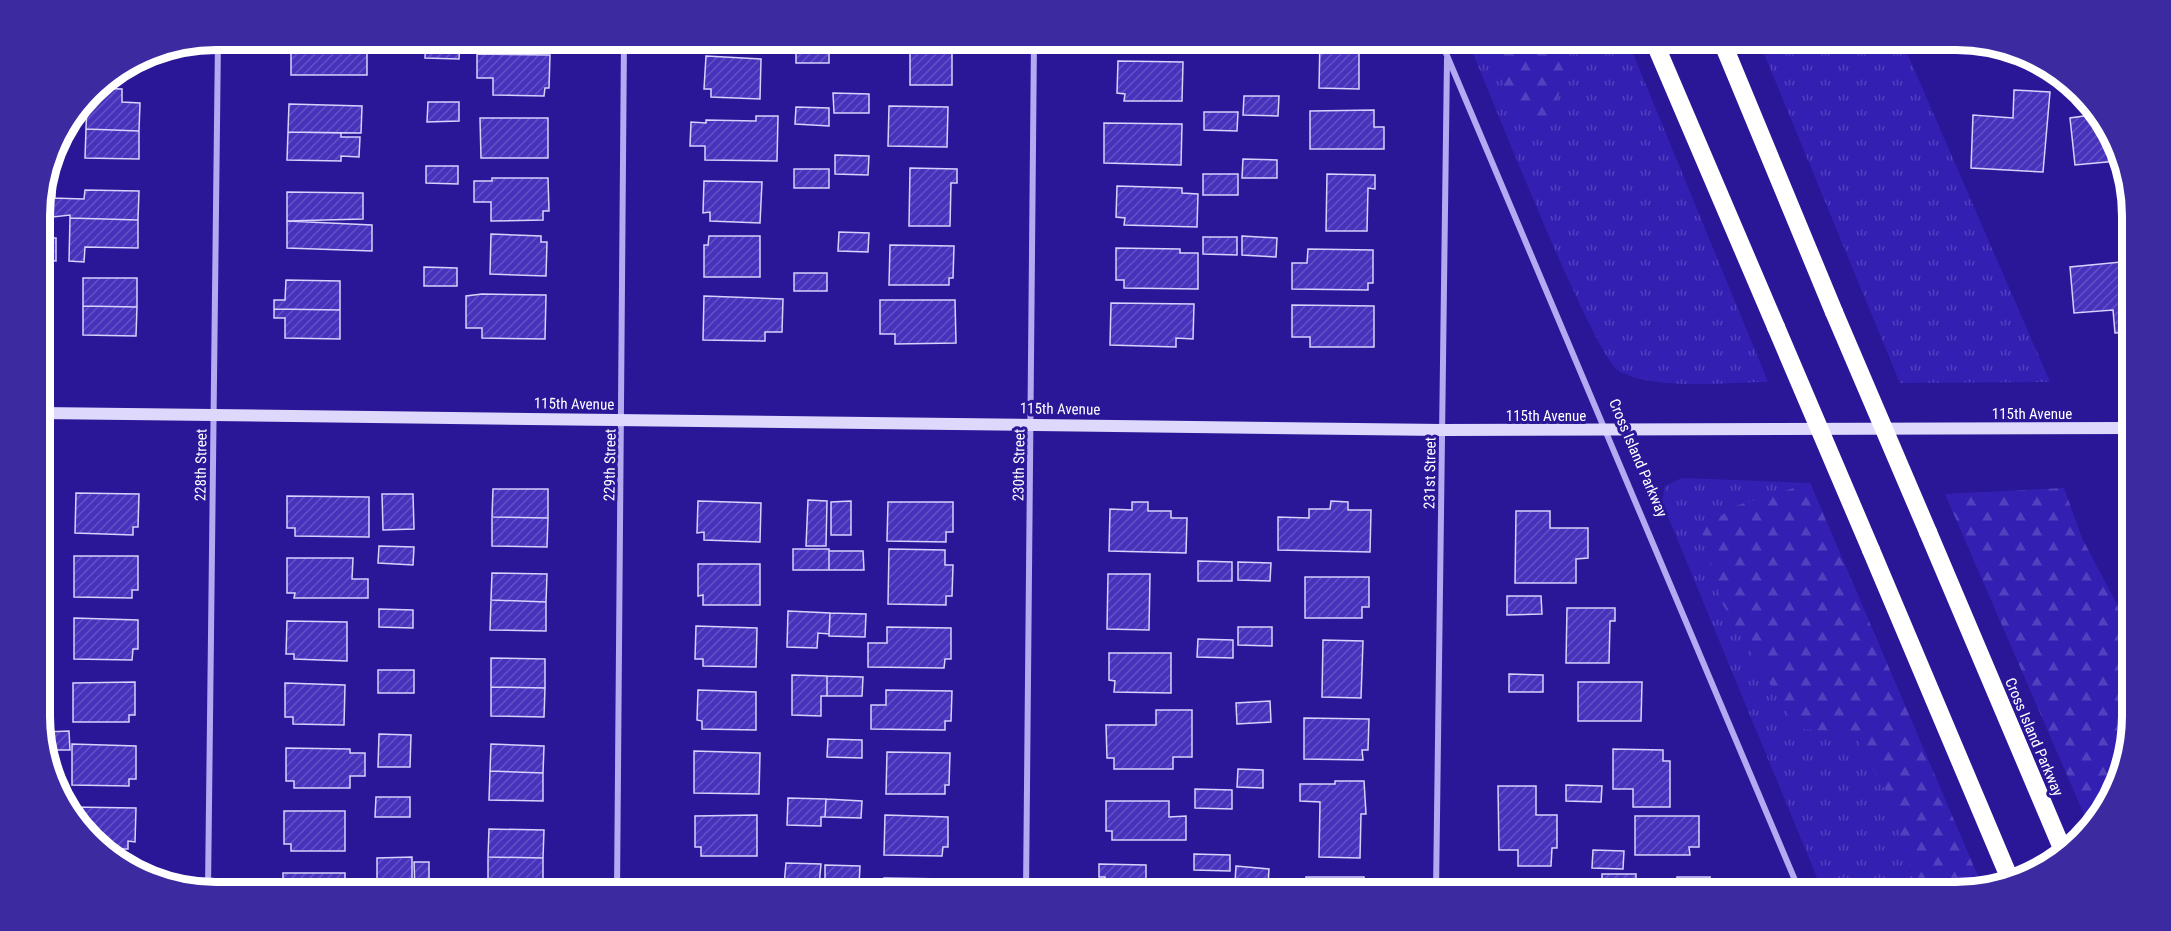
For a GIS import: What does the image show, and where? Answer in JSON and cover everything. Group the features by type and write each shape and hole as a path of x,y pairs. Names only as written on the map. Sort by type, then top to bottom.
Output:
{"highway":[{"path":"1658,50 2007,874"},
{"name":"Cross Island Parkway","path":"1726,50 1834,312 2060,844"}],"main road":[{"name":"115th Avenue","path":"50,413 1032,423 1442,430 2122,428"}],"street":[{"name":"228th Street","path":"208,881 218,50"},
{"name":"229th Street","path":"617,882 624,50"},
{"name":"230th Street","path":"1026,882 1034,50"},
{"name":"Cross Island Parkway","path":"1445,50 1608,431 1795,881"},
{"name":"231st Street","path":"1436,881 1447,55"}],"green space":[{"path":"1472,50 1632,50 1768,382 1671,383 1651,381 1619,371 1606,354 1587,319"},
{"path":"1490,50 1555,50 1565,74 1549,127 1515,110"},
{"path":"1763,50 1906,50 2050,382 1900,383"},
{"path":"1682,478 1810,483 1979,879 1818,881 1662,502 1665,486"},
{"path":"1810,483 1979,879 1914,881 1890,799 1853,732 1797,729 1722,603 1701,530 1735,506"},
{"path":"2064,488 2082,538 2121,612 2122,715 2120,737 2109,779 2086,818 1945,494"}],"building":[{"path":"291,50 367,50 367,75 291,75"},
{"path":"425,50 459,50 459,59 425,58"},
{"path":"796,50 829,50 829,63 796,63"},
{"path":"910,50 952,50 952,85 910,85"},
{"path":"1320,50 1359,50 1359,89 1319,88"},
{"path":"477,54 550,55 549,88 545,88 544,96 493,95 493,78 477,78"},
{"path":"706,56 761,59 760,99 711,97 711,89 704,89"},
{"path":"1118,61 1183,62 1182,101 1124,101 1125,94 1117,93"},
{"path":"109,89 122,89 122,102 140,103 139,131 86,129 87,112"},
{"path":"2014,90 2050,92 2043,172 1971,168 1973,115 2013,118"},
{"path":"833,93 869,94 869,113 834,113"},
{"path":"1244,96 1279,96 1278,116 1243,115"},
{"path":"428,102 459,102 459,121 427,122"},
{"path":"289,104 362,106 361,133 288,132"},
{"path":"889,106 948,107 947,147 888,146"},
{"path":"796,107 829,108 829,126 795,124"},
{"path":"1374,110 1374,127 1384,127 1384,149 1310,149 1310,111"},
{"path":"1204,112 1238,112 1237,131 1204,130"},
{"path":"756,116 778,116 777,161 705,160 705,146 690,146 691,122 756,121"},
{"path":"2087,116 2099,133 2112,161 2075,165 2070,118"},
{"path":"480,118 548,118 548,158 481,158"},
{"path":"1104,123 1182,124 1181,165 1104,163"},
{"path":"86,129 139,131 139,159 85,158"},
{"path":"288,132 341,133 341,137 360,137 359,157 341,156 341,161 287,160"},
{"path":"835,155 869,156 868,175 835,174"},
{"path":"1243,159 1277,160 1277,178 1242,178"},
{"path":"426,166 458,166 458,184 426,183"},
{"path":"910,168 957,169 957,183 951,183 950,226 909,226"},
{"path":"794,169 829,169 829,188 794,188"},
{"path":"1203,174 1238,174 1238,195 1203,195"},
{"path":"1327,174 1375,175 1375,189 1368,188 1367,231 1326,231"},
{"path":"54,176 55,176 55,197 51,197"},
{"path":"492,178 548,178 549,211 543,211 543,220 491,221 491,202 474,202 474,181 492,181"},
{"path":"704,181 762,182 760,223 710,221 710,212 703,213"},
{"path":"1117,186 1182,188 1182,193 1198,194 1197,227 1124,225 1125,218 1116,217"},
{"path":"85,190 139,191 138,220 70,218 70,215 53,217 53,198 84,199"},
{"path":"287,192 363,193 363,219 287,221"},
{"path":"70,218 138,220 138,248 85,247 84,262 69,261"},
{"path":"287,221 372,225 372,251 287,248"},
{"path":"839,232 869,233 868,252 838,251"},
{"path":"491,234 541,236 541,242 547,242 546,276 490,274"},
{"path":"709,236 760,236 760,277 704,277 704,245 708,245"},
{"path":"1242,236 1277,238 1276,257 1242,255"},
{"path":"1203,237 1237,237 1237,255 1203,254"},
{"path":"50,238 56,238 56,261 50,261"},
{"path":"890,245 954,246 953,278 949,278 949,285 889,285"},
{"path":"1116,248 1180,249 1180,253 1198,253 1198,289 1124,288 1124,280 1116,280"},
{"path":"1308,249 1373,250 1373,283 1368,283 1368,290 1292,289 1292,263 1307,263"},
{"path":"2122,262 2122,333 2115,333 2113,310 2074,313 2070,267"},
{"path":"424,267 457,268 457,286 424,286"},
{"path":"794,273 827,273 827,291 794,291"},
{"path":"83,278 137,278 137,307 83,306"},
{"path":"286,280 340,281 340,310 274,309 274,300 285,300"},
{"path":"546,295 545,339 482,338 482,328 466,328 466,296"},
{"path":"704,296 783,299 782,332 765,332 765,341 703,340"},
{"path":"880,300 955,300 956,343 895,344 895,334 880,334"},
{"path":"1111,303 1194,304 1193,339 1176,338 1176,347 1110,345"},
{"path":"1292,305 1374,306 1374,347 1310,347 1310,337 1292,337"},
{"path":"83,306 137,307 136,336 83,335"},
{"path":"274,309 340,310 340,339 285,338 285,318 274,318"},
{"path":"493,489 548,489 548,518 492,517"},
{"path":"76,493 139,494 138,527 133,527 133,535 75,533"},
{"path":"382,494 413,494 414,529 383,530"},
{"path":"287,496 369,497 369,537 295,536 295,528 287,528"},
{"path":"808,500 827,501 826,546 806,546"},
{"path":"698,501 761,503 760,542 704,540 704,532 697,533"},
{"path":"851,501 851,535 831,535 831,502"},
{"path":"1331,501 1348,502 1348,510 1371,510 1370,552 1278,550 1278,517 1309,518 1309,509 1330,509"},
{"path":"888,502 953,502 953,532 946,532 946,542 887,541"},
{"path":"1132,502 1148,502 1148,511 1171,511 1171,518 1187,518 1186,553 1109,551 1110,509 1132,510"},
{"path":"1516,511 1550,511 1550,528 1588,528 1588,558 1576,559 1576,583 1515,583"},
{"path":"492,517 548,518 547,547 492,546"},
{"path":"379,546 414,547 413,565 378,563"},
{"path":"793,549 829,549 829,570 793,570"},
{"path":"889,549 945,550 945,565 953,565 952,596 946,596 946,605 888,604"},
{"path":"829,551 863,551 864,570 829,570"},
{"path":"74,556 138,556 138,590 132,590 132,598 74,597"},
{"path":"287,558 353,558 352,579 368,579 368,598 294,598 295,593 287,593"},
{"path":"1198,561 1232,562 1232,581 1198,581"},
{"path":"1238,562 1271,563 1270,581 1238,580"},
{"path":"698,564 760,564 760,605 703,605 703,595 698,596"},
{"path":"492,573 547,574 546,602 491,600"},
{"path":"1108,574 1150,574 1149,630 1107,629"},
{"path":"1305,577 1369,577 1369,607 1362,607 1362,618 1305,618"},
{"path":"1507,596 1541,596 1542,614 1507,615"},
{"path":"491,600 546,602 546,631 490,630"},
{"path":"1567,608 1615,608 1615,621 1610,621 1609,663 1566,663"},
{"path":"379,609 413,610 413,628 379,627"},
{"path":"788,611 830,613 829,634 818,633 817,648 787,647"},
{"path":"830,613 866,614 865,637 829,636"},
{"path":"74,618 138,620 138,649 133,649 132,660 74,659"},
{"path":"287,621 347,622 347,661 294,659 294,654 286,654"},
{"path":"696,626 757,628 756,667 703,666 703,659 695,659"},
{"path":"887,627 951,628 951,659 945,659 944,668 868,667 868,643 887,643"},
{"path":"1238,627 1272,627 1272,646 1238,645"},
{"path":"1198,639 1233,640 1233,658 1197,657"},
{"path":"1323,640 1363,641 1361,698 1322,697"},
{"path":"1109,653 1171,653 1171,693 1114,692 1115,681 1109,680"},
{"path":"491,658 545,659 545,688 491,687"},
{"path":"378,670 414,670 414,693 378,693"},
{"path":"1509,674 1543,675 1543,692 1509,692"},
{"path":"792,675 827,676 827,696 821,696 821,716 792,715"},
{"path":"827,676 863,677 862,696 827,696"},
{"path":"135,682 135,715 129,715 129,722 73,722 73,683"},
{"path":"1578,682 1642,682 1641,721 1578,721"},
{"path":"285,683 345,685 344,725 293,724 293,717 285,717"},
{"path":"491,687 545,688 544,717 491,716"},
{"path":"698,690 756,692 756,730 702,729 702,721 697,720"},
{"path":"886,690 952,691 951,721 945,721 945,730 871,729 871,705 886,705"},
{"path":"1270,701 1271,722 1237,724 1236,703"},
{"path":"1156,710 1192,710 1192,757 1173,757 1173,769 1114,769 1114,758 1107,758 1106,725 1156,725"},
{"path":"1304,718 1369,719 1368,750 1362,750 1363,760 1304,759"},
{"path":"69,731 70,750 53,750 51,732"},
{"path":"379,734 411,735 410,767 378,767"},
{"path":"828,739 862,740 862,758 827,757"},
{"path":"72,744 136,746 136,779 129,779 129,786 72,785"},
{"path":"491,744 544,746 543,773 490,771"},
{"path":"286,748 350,749 350,753 365,753 365,776 350,776 350,788 294,788 294,781 286,781"},
{"path":"1613,749 1663,750 1663,761 1670,761 1670,807 1633,807 1633,789 1613,789"},
{"path":"694,751 760,753 759,794 694,793"},
{"path":"887,752 950,753 949,785 945,785 945,794 886,794"},
{"path":"1238,769 1263,770 1263,788 1237,787"},
{"path":"490,771 543,773 543,801 489,800"},
{"path":"1335,781 1364,781 1366,814 1361,814 1360,858 1319,857 1320,802 1300,801 1300,784 1335,784"},
{"path":"1566,785 1602,786 1601,802 1566,801"},
{"path":"1498,786 1536,786 1536,815 1557,815 1557,848 1552,848 1551,866 1518,866 1518,850 1499,850"},
{"path":"1195,789 1232,790 1232,809 1195,808"},
{"path":"376,797 410,797 410,817 375,817"},
{"path":"788,798 826,799 825,817 821,817 821,826 787,825"},
{"path":"826,799 862,801 861,818 825,817"},
{"path":"1106,801 1169,801 1169,817 1186,816 1186,840 1112,840 1112,831 1106,831"},
{"path":"78,807 136,808 135,842 128,841 128,849 118,849 98,833"},
{"path":"284,811 345,811 345,851 291,851 291,844 284,844"},
{"path":"757,815 757,856 701,856 701,847 695,847 695,816"},
{"path":"885,815 948,817 948,847 943,847 942,856 884,855"},
{"path":"1635,816 1699,816 1699,847 1689,847 1690,855 1635,855"},
{"path":"489,829 544,830 543,858 488,857"},
{"path":"1593,850 1624,851 1623,869 1592,868"},
{"path":"1194,854 1230,855 1230,871 1194,870"},
{"path":"412,857 412,882 377,882 377,858"},
{"path":"488,857 543,858 543,882 488,882"},
{"path":"414,862 429,862 429,882 415,882"},
{"path":"786,863 821,864 819,882 784,882"},
{"path":"1099,864 1146,865 1146,881 1105,881 1105,877 1099,877"},
{"path":"825,865 860,866 859,882 825,882"},
{"path":"1236,866 1269,869 1268,881 1235,881"},
{"path":"283,873 345,873 345,882 283,882"},
{"path":"1602,874 1636,874 1636,881 1602,881"},
{"path":"1306,877 1364,877 1364,881 1306,881"},
{"path":"1677,877 1710,877 1710,881 1677,881"},
{"path":"884,878 947,879 947,882 884,882"},
{"path":"693,879 754,879 754,882 693,882"}]}
